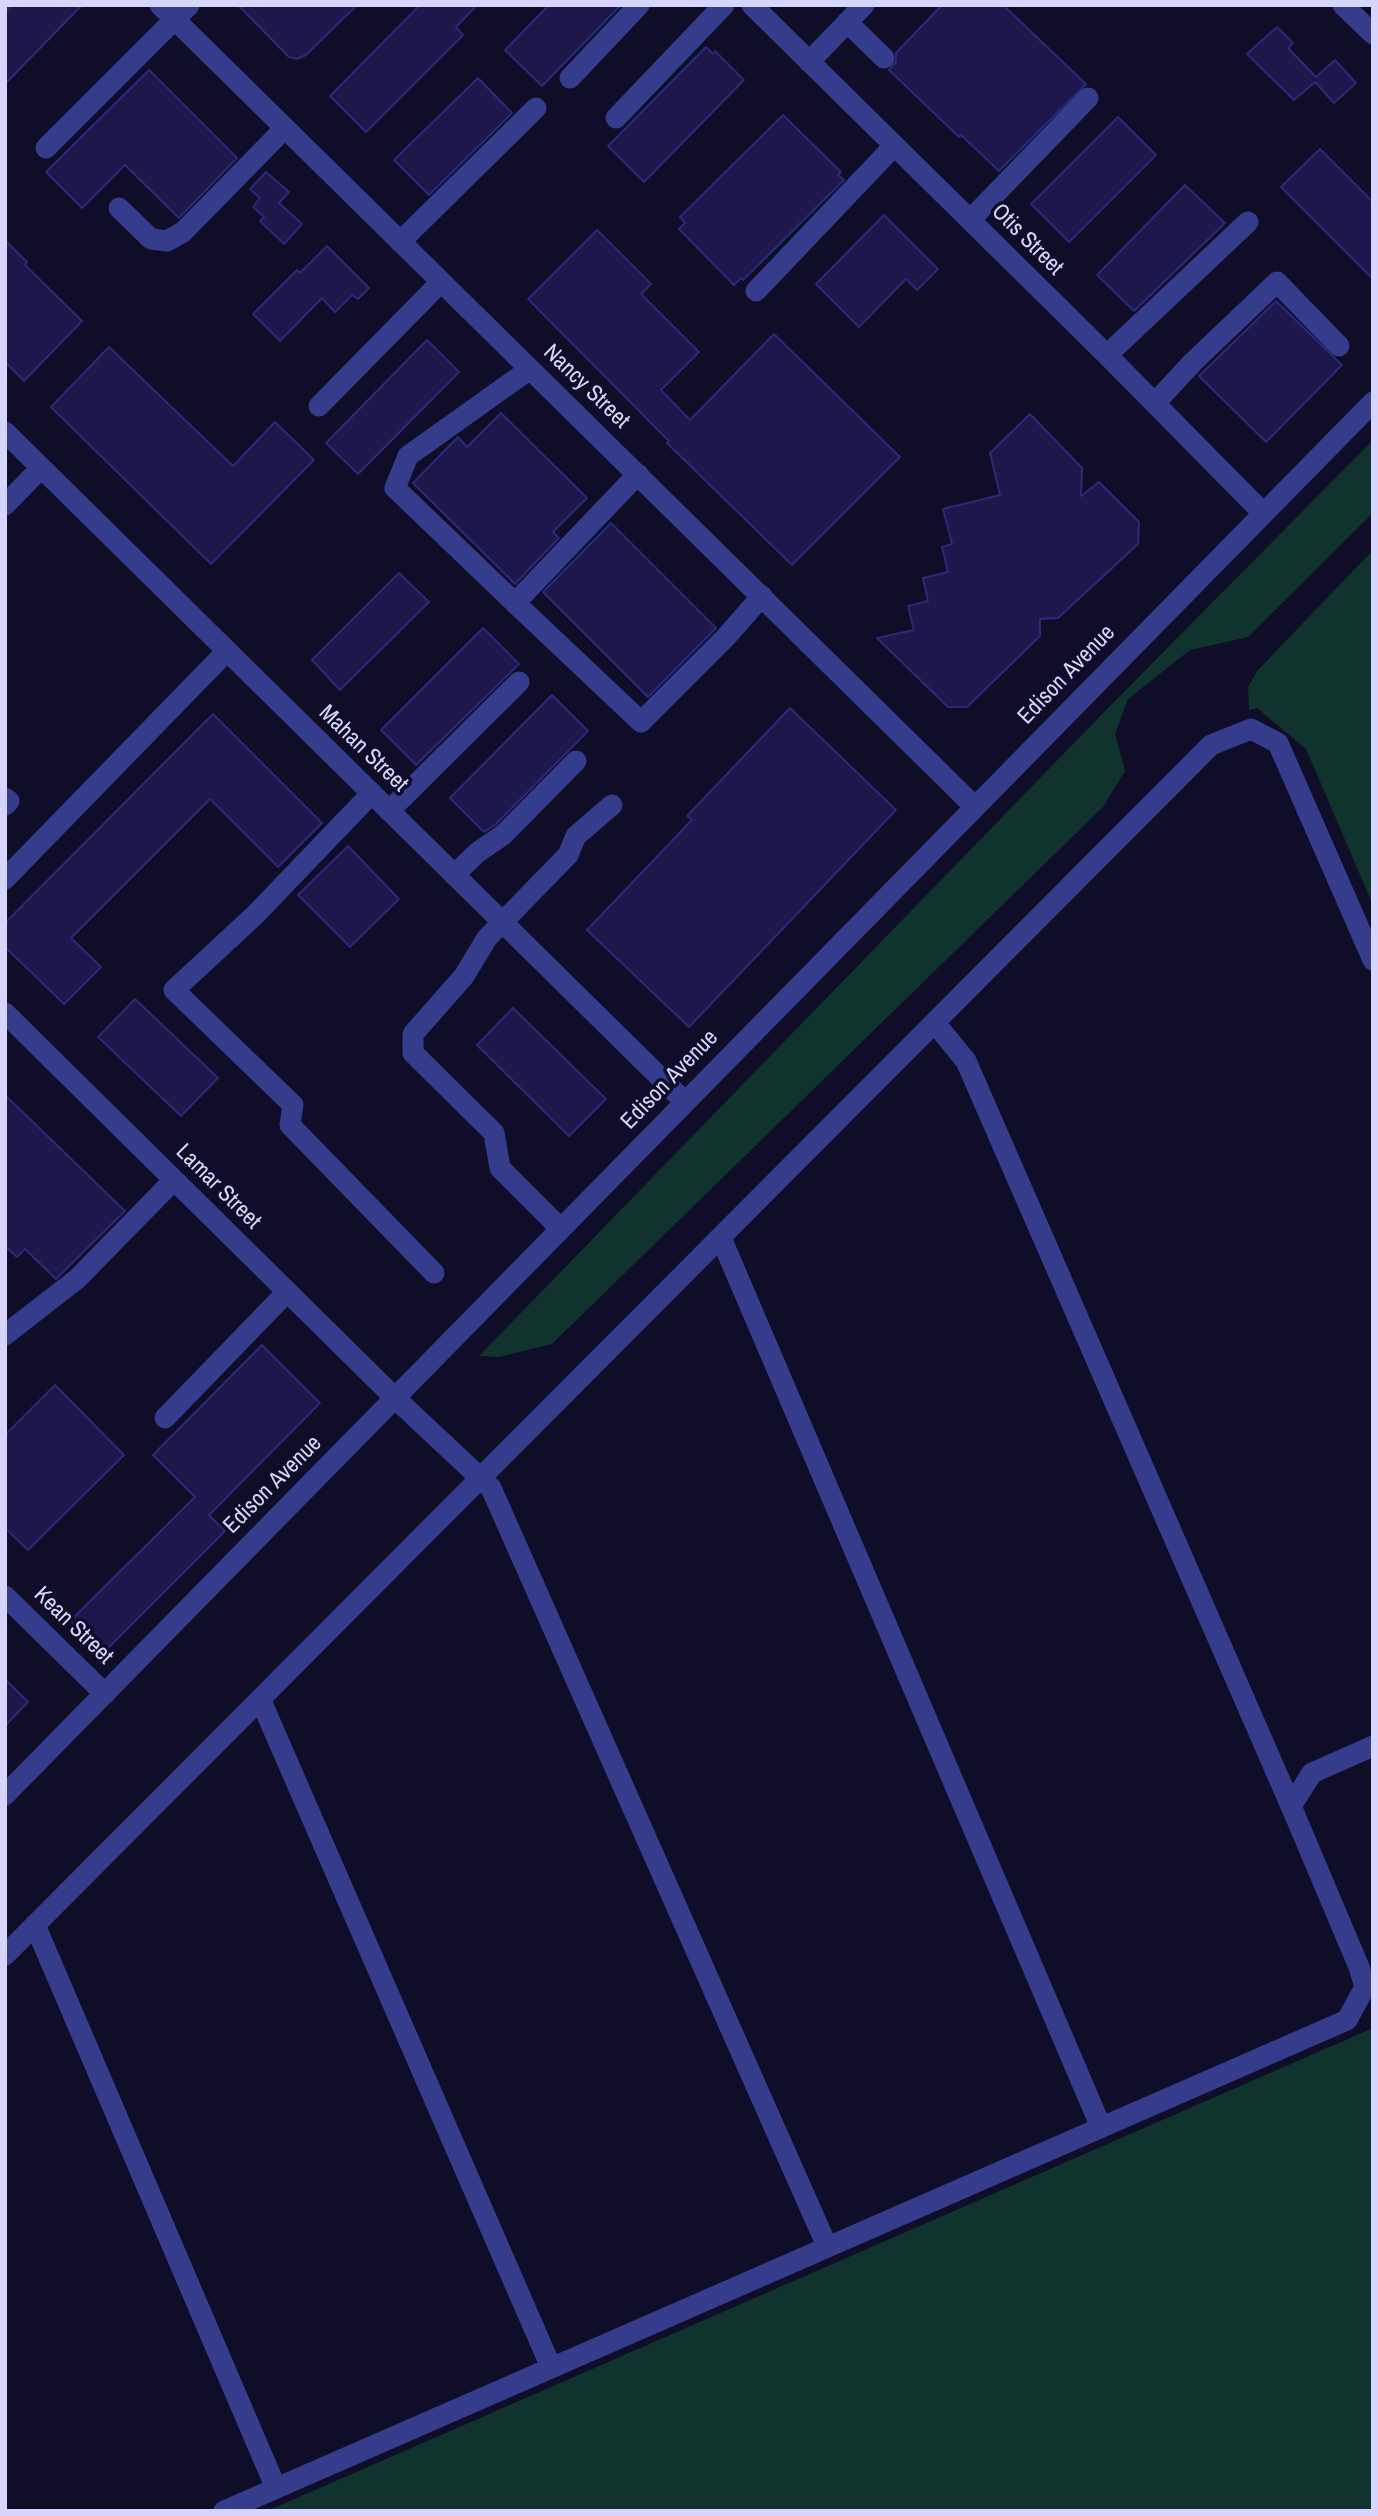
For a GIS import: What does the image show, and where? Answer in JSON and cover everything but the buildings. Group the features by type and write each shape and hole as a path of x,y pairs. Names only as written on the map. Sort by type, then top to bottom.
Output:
{"street":[{"path":"570,78 639,5"},
{"path":"615,118 724,5"},
{"path":"809,62 864,5"},
{"path":"1343,5 1373,34"},
{"name":"Otis Street","path":"764,9 809,62 1107,355 1263,513"},
{"path":"46,148 175,10"},
{"name":"Nancy Street","path":"175,10 285,128 975,807"},
{"path":"847,22 884,58"},
{"path":"970,220 1088,98"},
{"path":"400,242 536,108"},
{"path":"119,208 151,239 167,241 183,232 285,128"},
{"path":"756,291 894,146"},
{"path":"1107,355 1248,222"},
{"path":"319,405 441,282"},
{"path":"1155,404 1193,362 1277,282 1339,346"},
{"path":"530,369 480,402 408,456 395,488 640,722 726,637 762,596"},
{"name":"Edison Avenue","path":"5,1795 1373,402"},
{"name":"Mahan Street","path":"5,432 685,1102"},
{"path":"5,505 41,468"},
{"path":"514,603 638,474"},
{"path":"5,879 227,651"},
{"path":"390,811 519,682"},
{"path":"5,1955 1211,745 1251,729 1278,743 1373,960"},
{"path":"454,875 478,852 503,835 576,761"},
{"path":"372,793 255,915 174,990 293,1105 290,1125 434,1273"},
{"path":"5,798 9,801 5,805"},
{"path":"561,1229 500,1168 494,1133 413,1053 413,1034 464,976 487,939 568,855 576,836 612,805"},
{"name":"Lamar Street","path":"5,1013 395,1398 491,1488 827,2246"},
{"path":"224,2511 1347,2020 1365,1987 1291,1806 966,1061 935,1023"},
{"path":"5,1335 77,1279 174,1180"},
{"path":"721,1238 1101,2127"},
{"path":"164,1418 287,1292"},
{"name":"Kean Street","path":"5,1596 105,1693"},
{"path":"261,1700 551,2367"},
{"path":"1291,1806 1312,1773 1373,1746"},
{"path":"35,1925 276,2488"}],"green space":[{"path":"1373,440 1373,513 1248,637 1190,650 1128,699 1115,734 1125,771 1103,807 552,1344 499,1357 479,1356 1108,708"},
{"path":"1373,550 1373,905 1306,749 1257,708 1249,710 1248,687 1257,671"},
{"path":"1373,2028 1373,2511 267,2511"}]}
